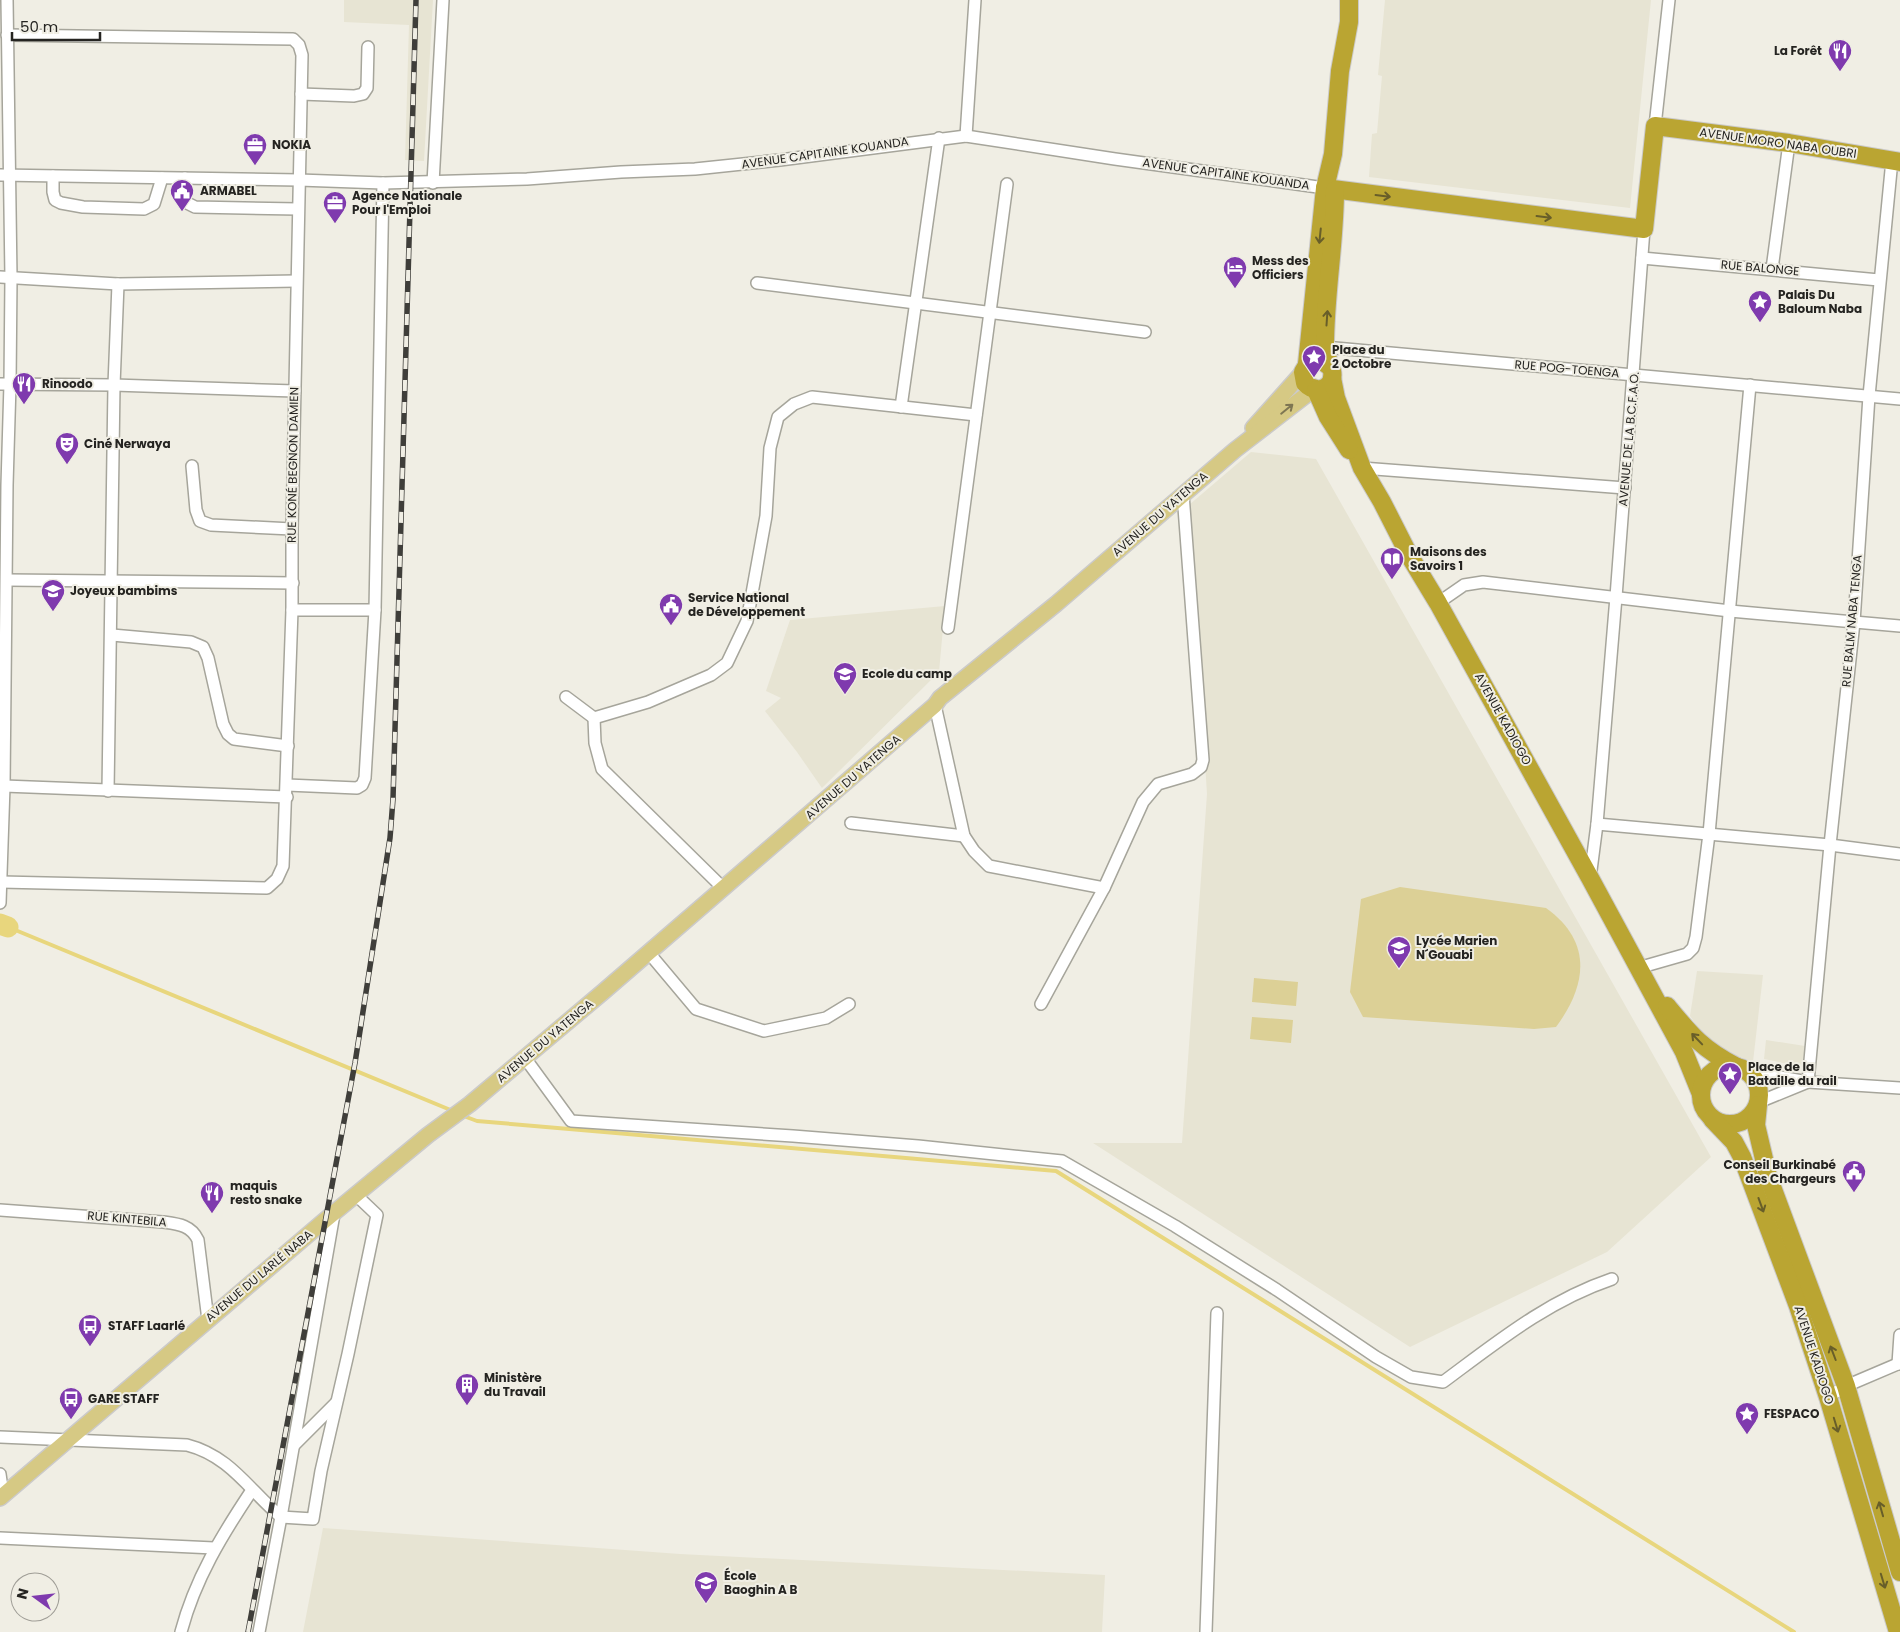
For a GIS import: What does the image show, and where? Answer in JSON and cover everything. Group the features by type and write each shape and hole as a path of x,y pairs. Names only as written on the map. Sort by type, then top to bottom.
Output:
{"highway":[{"path":"1330,188 1334,222 1324,348 1331,372 1326,387 1315,390 1304,382 1305,368 1330,188 1340,71 1349,22 1349,0"},
{"name":"AVENUE MORO NABA OUBRI","path":"1655,126 1788,143 1896,161"},
{"name":"AVENUE DE LA B.C.F.A.O.","path":"1644,229 1655,126"},
{"name":"AVENUE CAPITAINE KOUANDA","path":"1330,188 1644,229"},
{"path":"1305,368 1319,360 1331,372"},
{"name":"AVENUE KADIOGO","path":"1331,372 1336,398 1361,466"},
{"name":"AVENUE KADIOGO","path":"1315,390 1340,439 1361,466 1382,502 1408,555 1438,603 1590,878 1684,1052 1701,1094"},
{"name":"AVENUE KADIOGO","path":"1641,972 1698,1042 1714,1054 1741,1069"},
{"path":"1721,1067 1741,1069 1751,1075 1758,1086 1758,1104 1752,1115 1738,1124 1722,1124 1712,1118 1705,1110 1701,1094 1703,1084 1712,1072 1721,1067"},
{"name":"AVENUE KADIOGO","path":"1758,1104 1756,1125 1768,1176 1846,1386 1900,1572"},
{"name":"AVENUE KADIOGO","path":"1712,1118 1734,1142 1752,1181 1798,1306 1828,1397 1898,1632"}],"main road":[{"name":"AVENUE DU YATENGA","path":"1235,450 1305,368"},
{"name":"AVENUE DU YATENGA","path":"428,1135 470,1104 649,953 935,705 940,698 1056,604 1235,450 1315,390"},
{"name":"AVENUE DU LARLÉ NABA","path":"1,1496 428,1135"}],"street":[{"path":"0,902 4,786 3,676 7,580 4,484 4,82 7,0"},
{"path":"433,183 443,0"},
{"path":"966,136 975,0"},
{"name":"AVENUE DE LA B.C.F.A.O.","path":"1655,126 1669,0"},
{"name":"RUE KONÉ BEGNON DAMIEN","path":"1,882 267,888 277,880 283,866 293,583 292,529 296,281 302,55 299,46 293,39 7,35"},
{"path":"301,94 354,96 363,94 367,88 368,47"},
{"name":"AVENUE CAPITAINE KOUANDA","path":"4,175 433,183 695,169 966,136 1115,159 1330,188"},
{"path":"901,407 939,138"},
{"path":"1772,269 1788,143"},
{"name":"RUE BALM NABA TENGA","path":"1808,1082 1830,845 1854,622 1868,396 1879,280 1896,161"},
{"path":"53,176 55,200 61,203 83,207 144,209 154,204 162,178"},
{"path":"185,178 184,197 187,204 195,207 298,209"},
{"path":"4,786 108,791 287,791 357,788 364,782 375,610 384,183"},
{"path":"948,628 1007,184"},
{"name":"AVENUE DE LA B.C.F.A.O.","path":"1590,878 1597,824 1616,598 1644,229"},
{"name":"RUE BALONGE","path":"1642,258 1879,280"},
{"path":"5,278 118,284 296,281"},
{"path":"756,283 1145,332"},
{"path":"108,791 112,635 114,385 118,284"},
{"name":"RUE POG-TOENGA","path":"1324,348 1900,400"},
{"path":"5,384 114,385 295,391"},
{"path":"1641,972 1687,954 1693,948 1696,937 1709,834 1750,385"},
{"path":"594,718 648,702 711,675 727,663 747,621 766,516 770,448 778,417 794,404 812,396 976,415"},
{"path":"192,466 196,510 200,521 211,525 292,529"},
{"path":"1361,466 1625,488"},
{"path":"1041,1004 1104,888 1143,802 1158,784 1192,774 1201,767 1204,760 1184,494"},
{"path":"7,580 293,583"},
{"path":"1438,603 1464,585 1483,582 1730,611 1900,626"},
{"path":"292,610 375,610"},
{"path":"112,635 191,642 203,647 208,658 223,724 228,734 234,739 288,746"},
{"path":"566,697 594,718"},
{"path":"935,705 964,836 974,852 989,866 1104,888"},
{"path":"594,718 595,743 602,769 724,889"},
{"path":"851,823 964,836"},
{"path":"1597,824 1830,845 1900,854"},
{"path":"649,953 696,1009 764,1031 826,1018 849,1004"},
{"path":"525,1058 571,1121 681,1127 918,1146 1062,1161 1175,1226 1277,1290 1376,1357 1411,1377 1443,1382 1533,1316 1591,1286 1612,1279"},
{"path":"1741,1069 1808,1082 1900,1088"},
{"path":"1758,1104 1808,1082"},
{"path":"0,1437 187,1445 199,1448 215,1455 227,1464 281,1517 313,1519 321,1471 377,1215 356,1195"},
{"name":"RUE KINTEBILA","path":"0,1210 163,1222 188,1228 198,1240 208,1320"},
{"path":"259,1632 334,1214"},
{"path":"1206,1632 1217,1313"},
{"path":"1828,1397 1846,1386 1899,1364 1900,1335"},
{"path":"294,1445 336,1403"},
{"path":"0,1474 1,1496"},
{"path":"181,1632 191,1600 214,1548 252,1490"},
{"path":"0,1538 214,1548"}],"shaded area":[{"path":"344,0 433,0 424,161 405,160 409,25 344,22"},
{"path":"1385,0 1651,0 1630,208 1369,177 1372,134 1377,133 1382,76 1378,75"},
{"name":"Lycée Marien N´Gouabi","path":"1251,452 1316,459 1711,1157 1607,1252 1410,1347 1093,1143 1182,1143 1207,794 1189,505"},
{"name":"Ecole du camp","path":"945,606 939,672 822,788 765,711 781,698 766,691 790,620"},
{"path":"1400,887 1546,908 1561,921 1571,934 1578,949 1580,964 1579,979 1574,995 1567,1011 1556,1027 1534,1029 1363,1017 1350,992 1361,899"},
{"path":"1697,971 1763,975 1753,1062 1732,1054 1716,1044 1702,1033 1690,1016"},
{"path":"1254,978 1298,982 1296,1006 1252,1002"},
{"path":"1252,1017 1293,1020 1291,1043 1250,1039"},
{"path":"1766,1040 1805,1046 1802,1067 1764,1059"},
{"name":"École Baoghin A B","path":"323,1528 680,1554 1105,1575 1102,1632 303,1632"}],"waterway":[{"path":"0,924 8,927"},
{"path":"8,927 453,1111"},
{"path":"461,1115 477,1121 1056,1171 1794,1632"}],"railway":[{"path":"248,1632 355,1063 390,838 393,799 416,0"}],"place":[{"name":"La Forêt","path":"1840,72"},
{"name":"NOKIA","path":"255,166"},
{"name":"ARMABEL","path":"182,212"},
{"name":"Agence Nationale Pour l'Emploi","path":"335,224"},
{"name":"Mess des Officiers","path":"1235,289"},
{"name":"Palais Du Baloum Naba","path":"1760,323"},
{"name":"Place du 2 Octobre","path":"1314,378"},
{"name":"Rinoodo","path":"24,405"},
{"name":"Ciné Nerwaya","path":"67,465"},
{"name":"Maisons des Savoirs 1","path":"1392,580"},
{"name":"Joyeux bambims","path":"53,612"},
{"name":"Service National de Développement","path":"671,626"},
{"name":"Ecole du camp","path":"845,695"},
{"name":"Lycée Marien N´Gouabi","path":"1399,969"},
{"name":"Place de la Bataille du rail","path":"1730,1095"},
{"name":"Conseil Burkinabé des Chargeurs","path":"1854,1193"},
{"name":"maquis resto snake","path":"212,1214"},
{"name":"STAFF Laarlé","path":"90,1347"},
{"name":"Ministère du Travail","path":"467,1406"},
{"name":"GARE STAFF","path":"71,1420"},
{"name":"FESPACO","path":"1747,1435"},
{"name":"École Baoghin A B","path":"706,1604"}]}
